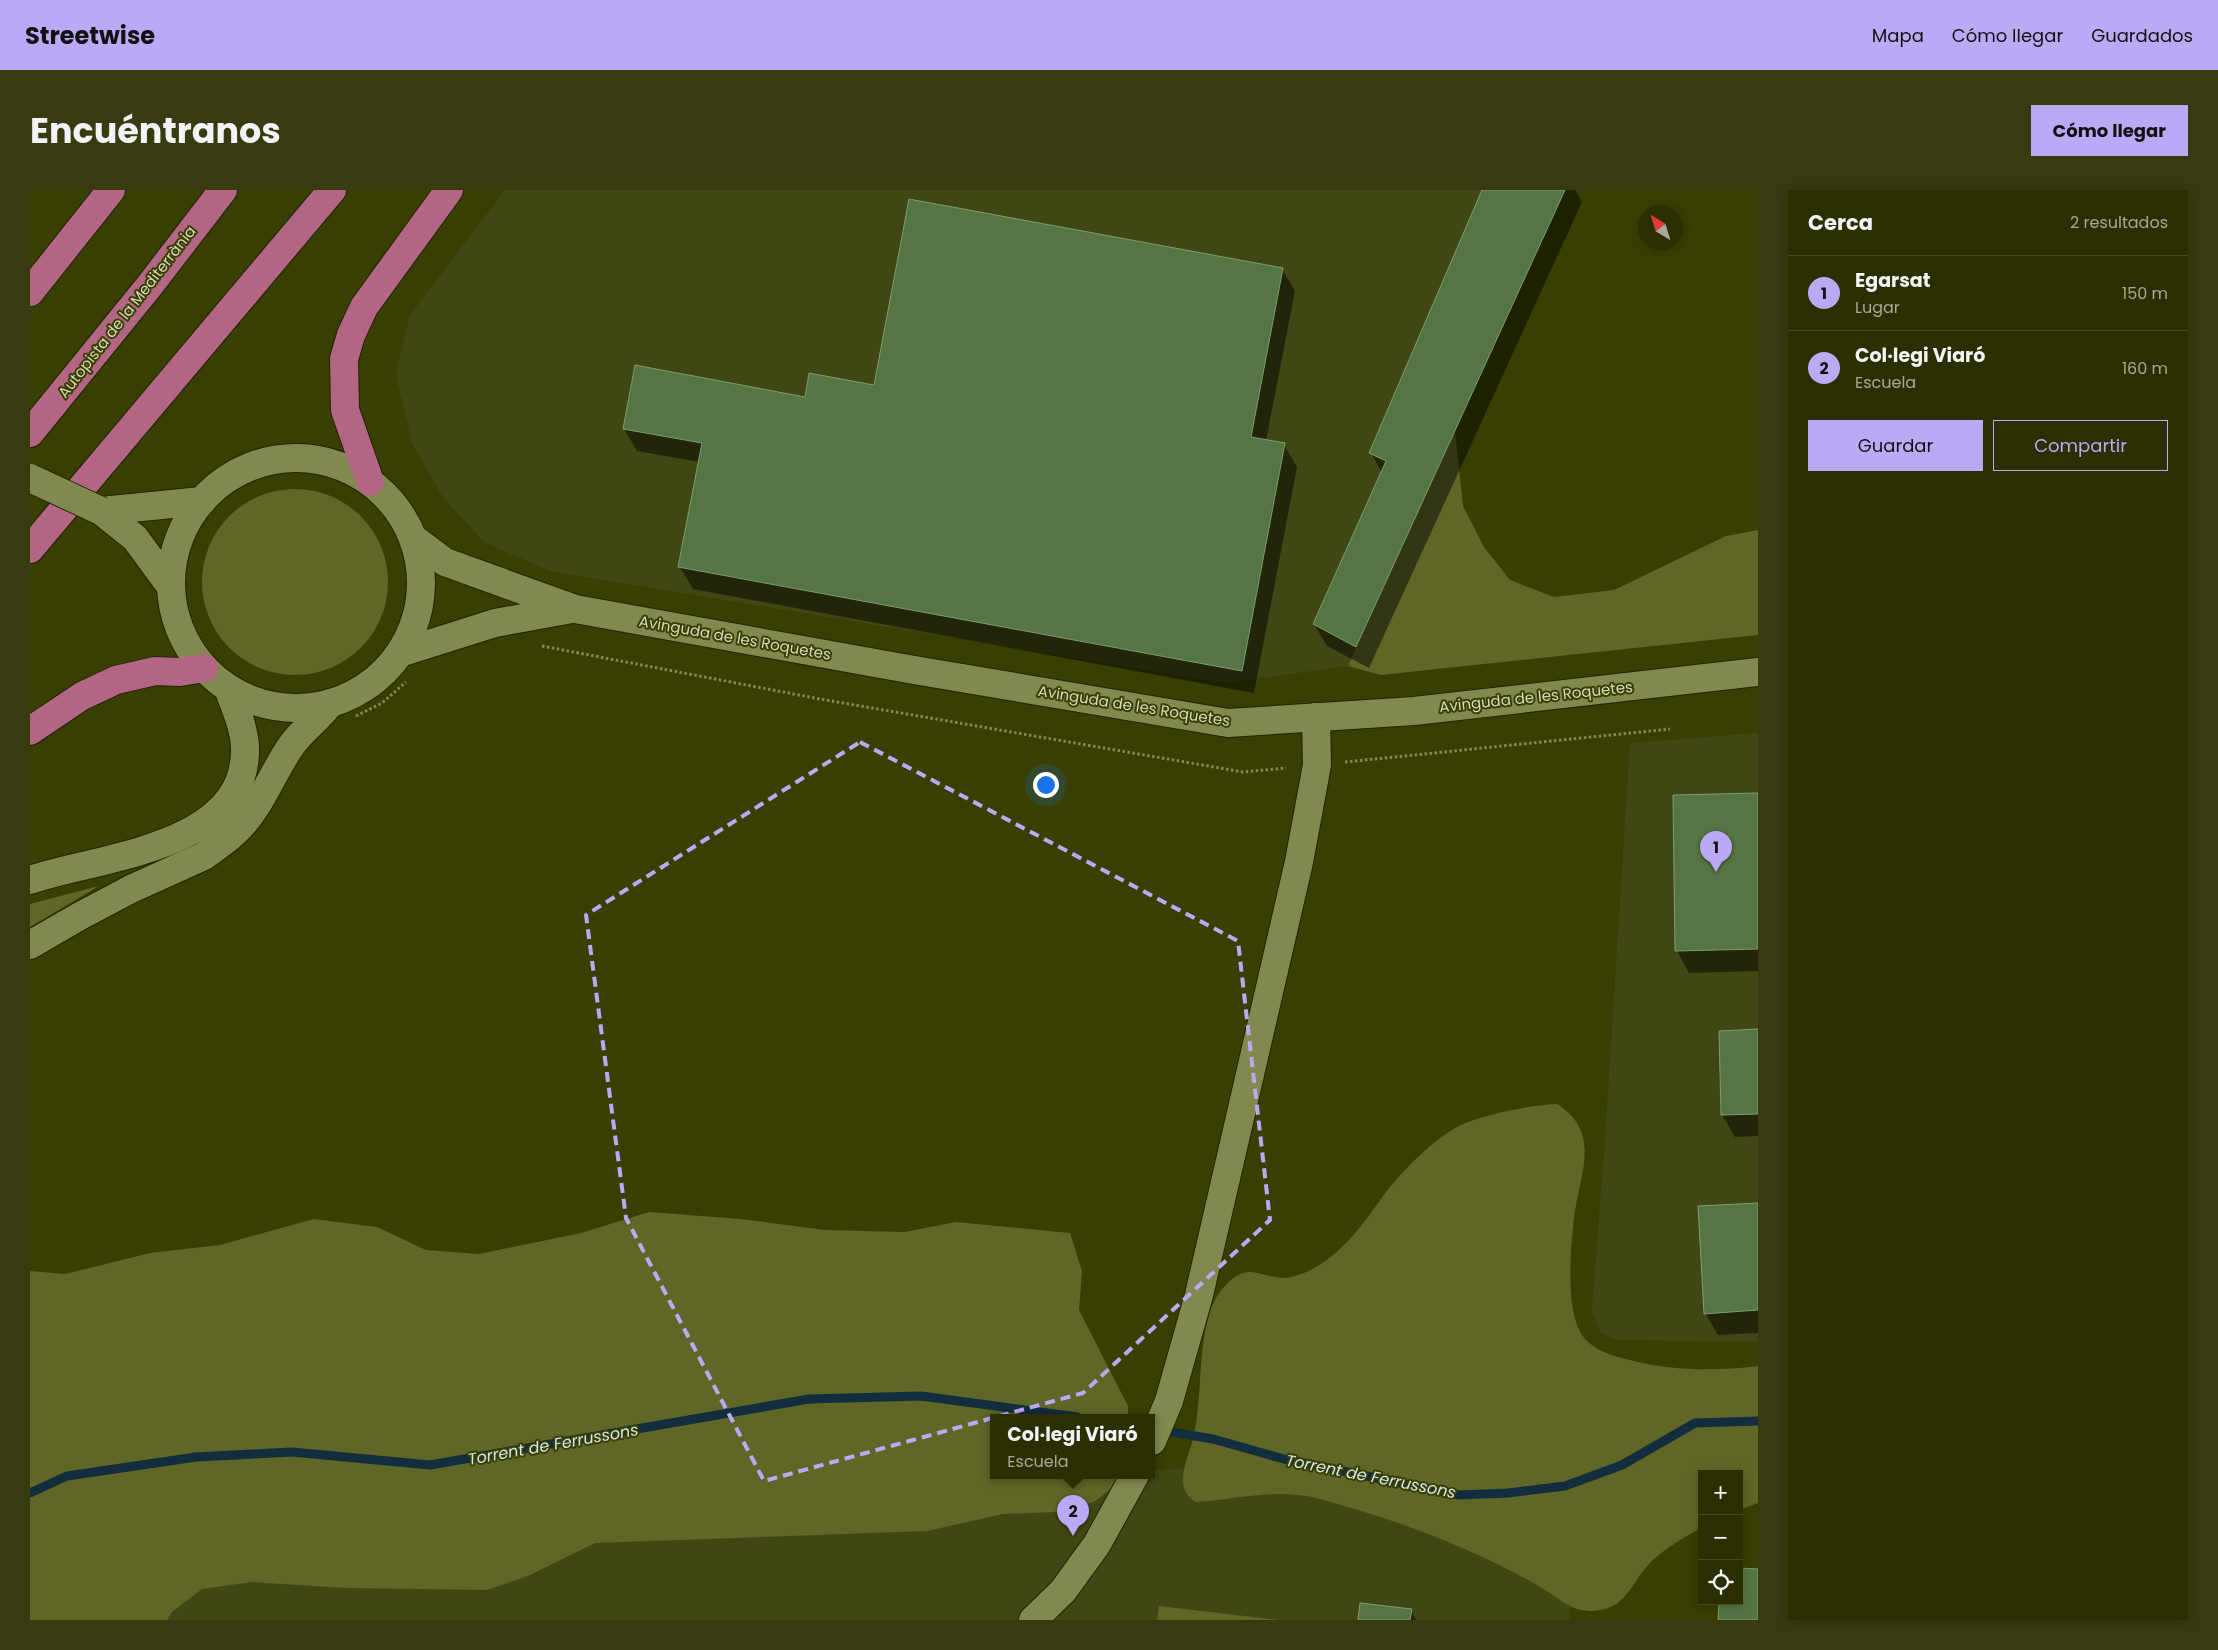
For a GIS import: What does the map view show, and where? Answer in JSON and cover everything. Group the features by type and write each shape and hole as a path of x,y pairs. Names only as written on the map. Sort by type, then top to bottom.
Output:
{"highway":[{"path":"30,292 111,190"},
{"name":"Autopista de la Mediterrània","path":"30,433 150,285 223,190"},
{"path":"30,549 332,190"},
{"path":"370,482 345,410 344,359 351,335 364,307 449,190"},
{"path":"30,731 82,696 116,680 155,671 180,672 204,668"}],"street":[{"path":"305,458 328,462 350,470 370,482 395,506 413,538 420,563 421,590 417,616 407,642 400,653 384,672 364,688 330,703 301,708 282,708 254,701 228,688 204,668 195,657 180,630 172,602 173,564 178,542 188,520 202,501 218,486 238,473 259,464 282,459 305,458"},
{"path":"30,478 101,511 135,538 171,587"},
{"path":"101,511 202,501"},
{"name":"Avinguda de les Roquetes","path":"413,538 446,562 575,609 914,670 1228,723 1414,711 1758,672"},
{"name":"Avinguda de les Roquetes","path":"400,653 495,623 575,609"},
{"path":"30,880 54,872 146,850 176,839 201,826 221,810 237,788 243,768 245,746 240,723 228,688"},
{"path":"30,945 80,916 197,859 222,843 240,827 257,804 292,745 330,703"},
{"path":"1155,1434 1169,1401 1200,1295 1299,862 1317,765 1316,717"},
{"path":"1032,1620 1063,1591 1097,1544 1133,1479"}],"highlighted area":[{"path":"860,742 1238,941 1270,1220 1083,1393 764,1481 626,1218 586,915"}],"shaded area":[{"path":"505,190 1565,190 1348,666 1226,683 550,571 484,542 442,496 412,443 396,374 410,315"},
{"path":"1455,430 1463,506 1484,547 1510,580 1554,597 1614,590 1726,536 1758,530 1758,635 1381,675 1348,666"},
{"path":"295,489 322,493 339,500 354,510 367,523 377,538 384,555 388,582 384,609 377,626 367,641 354,654 339,664 322,671 295,675 268,671 251,664 236,654 223,641 213,626 206,609 202,582 206,555 213,538 223,523 236,510 251,500 268,493"},
{"path":"1758,733 1758,1342 1616,1340 1600,1332 1592,1310 1605,1140 1630,743"},
{"path":"99,886 30,927 30,904"},
{"path":"1557,1104 1571,1115 1580,1128 1584,1141 1585,1156 1571,1247 1570,1283 1575,1318 1580,1332 1588,1342 1604,1352 1664,1367 1727,1369 1758,1366 1758,1503 1743,1509 1743,1470 1698,1470 1698,1529 1661,1553 1649,1564 1629,1591 1617,1603 1610,1608 1591,1611 1574,1608 1511,1571 1429,1534 1316,1498 1301,1495 1271,1494 1195,1502 1185,1491 1183,1479 1198,1412 1202,1350 1205,1334 1214,1301 1219,1293 1233,1278 1247,1272 1288,1278 1316,1267 1345,1244 1408,1166 1440,1138 1461,1125 1482,1117 1534,1106"},
{"path":"649,1212 741,1219 825,1230 905,1232 956,1222 1070,1233 1082,1271 1079,1310 1128,1406 1128,1414 990,1414 990,1479 1121,1479 1120,1482 1094,1502 1058,1512 1003,1514 927,1531 595,1543 528,1576 487,1590 346,1588 252,1582 202,1589 172,1612 167,1620 30,1620 30,1271 65,1274 150,1253 220,1245 314,1219 377,1227 426,1250 479,1254 581,1233"},
{"path":"1580,1450 1569,1620 62,1620 93,1540 590,1529 1073,1479 1155,1479 1155,1470"},
{"path":"1159,1606 1278,1620 1157,1620"}],"building":[{"path":"1482,190 1565,190 1356,647 1313,624 1386,461 1369,453"},
{"path":"909,199 1283,268 1251,437 1285,443 1242,671 678,567 702,443 623,429 635,365 805,397 809,373 874,385"},
{"path":"1758,793 1758,949 1675,951 1673,795"},
{"path":"1758,1029 1758,1114 1721,1115 1719,1031"},
{"path":"1758,1203 1758,1310 1704,1314 1698,1206"},
{"path":"1743,1568 1758,1569 1758,1620 1718,1620 1719,1605 1743,1605"},
{"path":"1360,1603 1412,1609 1410,1620 1358,1620"}],"waterway":[{"name":"Torrent de Ferrussons","path":"30,1493 67,1476 196,1457 292,1452 430,1465 809,1399 921,1396 1055,1414"},
{"name":"Torrent de Ferrussons","path":"1159,1430 1213,1439 1284,1459 1459,1495 1508,1493 1565,1486 1622,1465 1695,1423 1758,1421"}],"place":[{"name":"Egarsat","path":"1716,872"},
{"name":"Col·legi Viaró","path":"1073,1536"}]}
